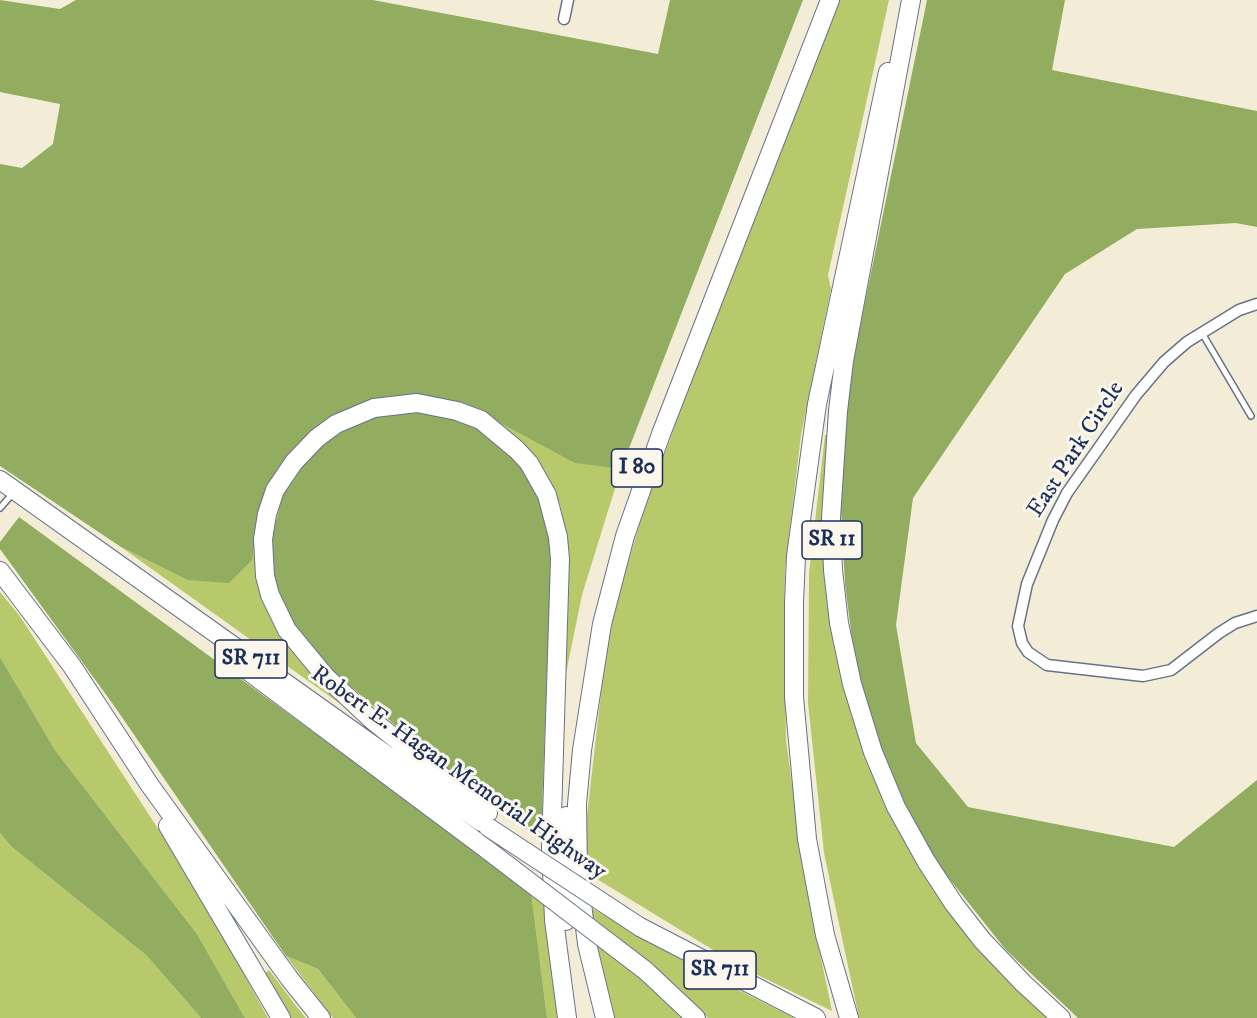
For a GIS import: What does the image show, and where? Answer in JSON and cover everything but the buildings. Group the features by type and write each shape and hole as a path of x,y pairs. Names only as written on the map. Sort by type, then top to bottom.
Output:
{"highway":[{"name":"I 80","path":"577,1018 566,922 565,847 578,696 591,624 612,543 641,458 819,0"},
{"path":"605,1018 586,944 578,860 578,804 582,741 602,624 625,536 657,444 830,0"},
{"path":"849,1018 839,989 817,897 801,789 793,678 796,556 808,459 829,340 905,0"},
{"name":"SR 11","path":"911,0 844,361 838,411 831,518 833,570 839,623 852,684 873,752 896,807 926,861 954,904 982,940 1023,983 1062,1018"},
{"path":"488,820 372,720 326,676 286,630 270,595 265,576 263,539 267,514 275,490 294,462 317,438 336,424 374,408 417,403 457,411 481,420 523,456 547,495 558,537 560,559 551,848 554,920 567,1018"},
{"name":"Robert E. Hagan Memorial Highway","path":"7,486 488,820 558,875 640,927 808,1015"},
{"path":"0,571 72,666 149,784 289,978 321,1018"},
{"path":"143,582 195,632 646,971 696,1018"},
{"path":"149,784 158,808 281,1018"}],"street":[{"path":"564,19 568,0"},
{"name":"East Park Circle","path":"1257,304 1239,310 1201,332 1164,362 1146,382 1067,494 1035,562 1022,605 1019,636 1028,652 1047,665 1143,676 1171,670 1219,633 1235,623 1257,616"}],"lane":[{"path":"1201,332 1251,416"},
{"path":"0,508 7,486"}],"green space":[{"path":"0,0 60,9 76,0 373,0 658,54 670,0 803,0 621,469 575,463 491,418 383,399 352,407 324,423 301,441 279,468 256,529 252,560 229,583 187,580 121,547 0,466 0,164 22,168 53,144 60,104 0,92"},
{"path":"840,0 889,0 828,275 831,289 801,435 785,570 784,615 786,740 805,881 832,1011 741,967 587,873 587,816 604,667 616,604 640,522 685,398"},
{"path":"927,0 1065,0 1052,70 1257,111 1257,227 1236,223 1137,229 1065,274 913,498 896,625 916,743 968,807 1174,847 1257,780 1257,1018 1078,1018 1006,950 940,867 906,807 876,736 856,670 845,584 840,490 850,375"},
{"path":"413,411 448,418 476,427 509,451 533,484 547,520 551,556 541,840 443,767 324,663 299,634 277,590 272,562 272,535 284,492 301,464 321,444 349,426 369,417"},
{"path":"491,418 575,462 621,469 582,595 564,683 568,541 560,505 534,455"},
{"path":"825,435 830,435 828,548 888,803 1052,1018 859,1018 824,853 808,703 809,573"},
{"path":"19,517 531,891 547,1018 356,1018 318,969 286,956 115,707 0,549 0,542"},
{"path":"256,529 258,565 341,701 339,703 121,547 187,580"},
{"path":"0,592 19,615 170,847 268,1018 245,1018 197,934 55,750 0,657"},
{"path":"0,657 55,750 197,934 245,1018 201,1018 146,955 12,847 0,833"},
{"path":"0,833 12,847 146,955 201,1018 0,1018"},
{"path":"531,891 544,901 557,1018 547,1018"},
{"path":"590,907 703,972 794,1018 708,1018 646,961 591,916"},
{"path":"595,940 666,999 685,1018 614,1018"},
{"path":"286,956 318,969 356,1018 333,1018"},
{"path":"269,970 306,1018 287,1018 262,975"}]}
